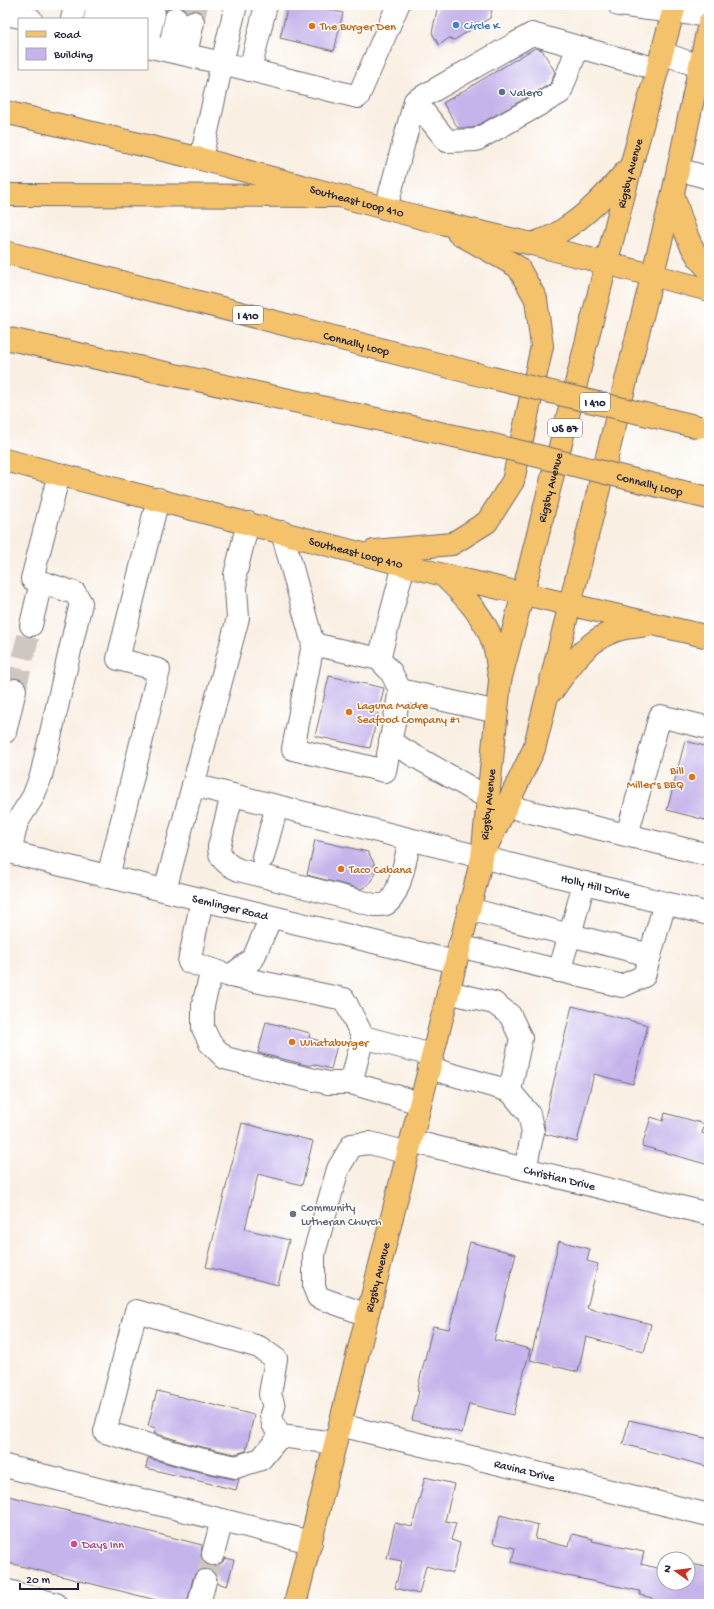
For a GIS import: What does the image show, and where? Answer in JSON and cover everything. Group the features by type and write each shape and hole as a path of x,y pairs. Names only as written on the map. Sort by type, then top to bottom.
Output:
{"main road":[{"name":"Rigsby Avenue","path":"295,1604 457,954 497,802 497,712 500,680 631,166 675,8"},
{"name":"Rigsby Avenue","path":"497,802 534,749 704,70 709,23"},
{"name":"Southeast Loop 410","path":"5,112 200,159 437,222 607,262 653,276 709,290"},
{"path":"532,244 560,232 584,216 604,197 631,166"},
{"path":"673,193 690,245 702,264 709,270"},
{"path":"5,195 339,196"},
{"path":"359,552 452,544 488,522 513,481 542,346 536,299 518,268 437,222"},
{"name":"Connally Loop","path":"5,252 492,378 704,428"},
{"name":"Connally Loop","path":"5,338 477,441 709,498"},
{"name":"Southeast Loop 410","path":"5,460 443,575 709,637"},
{"path":"443,575 481,618 494,645 500,680"},
{"path":"546,701 570,667 590,644 624,628 657,624"}],"street":[{"path":"56,18 60,5"},
{"path":"72,18 75,5"},
{"path":"95,18 98,5"},
{"path":"200,159 236,5"},
{"path":"250,70 266,5"},
{"path":"148,44 358,97 398,5"},
{"path":"619,5 649,10 675,8 709,16"},
{"path":"118,18 136,12"},
{"path":"177,52 184,20"},
{"path":"386,208 415,101 532,34 578,46 704,70"},
{"path":"415,101 447,141 476,140 560,93 578,46"},
{"path":"678,169 709,178"},
{"path":"7,852 17,822 33,797 41,776 82,603 75,593 32,579 59,474"},
{"path":"108,876 159,670 118,659 158,499"},
{"path":"165,890 238,618 235,575 248,523"},
{"path":"282,532 313,644 293,749 385,771 400,690 391,672 379,659 313,644"},
{"path":"379,659 404,564"},
{"path":"31,625 41,582"},
{"path":"5,732 15,690"},
{"path":"400,690 497,712"},
{"path":"627,835 660,716 709,728"},
{"path":"390,742 497,802 709,855"},
{"name":"Holly Hill Drive","path":"193,785 709,914"},
{"path":"232,795 219,847 219,852 229,866 374,906 386,904 394,894 410,840"},
{"path":"263,856 277,806"},
{"name":"Semlinger Road","path":"7,852 271,917 457,954 559,971 622,986 644,976 665,903"},
{"path":"559,971 584,883"},
{"path":"202,900 189,962 221,973 344,999 363,1037 351,1083"},
{"path":"469,909 650,955"},
{"path":"271,917 253,959 221,973 203,1005 203,1028 210,1044 225,1058 328,1083 351,1083 420,1103"},
{"path":"448,992 494,1003 510,1015 521,1038 510,1091"},
{"path":"363,1037 510,1091 529,1114 533,1132 525,1169"},
{"name":"Christian Drive","path":"367,1315 318,1297 314,1287 314,1252 338,1169 352,1145 370,1143 410,1147 525,1169 709,1214"},
{"path":"136,1311 259,1346 276,1359 271,1414 280,1436 260,1459 236,1467 190,1457 105,1432 136,1311"},
{"name":"Ravina Drive","path":"280,1436 338,1434 709,1515"},
{"path":"5,1466 310,1542"},
{"path":"212,1554 222,1520"},
{"path":"199,1604 205,1581"},
{"path":"5,1590 56,1604"}],"building":[{"path":"163,5 204,5 202,13 195,10 186,12 184,8 178,6 172,6 166,11"},
{"name":"The Burger Den","path":"288,5 311,5 343,13 334,51 280,38"},
{"name":"Circle K","path":"438,5 493,5 490,18 454,40 449,38 439,45 432,33"},
{"name":"Valero","path":"535,48 542,50 555,72 550,84 473,128 458,128 443,103"},
{"name":"Laguna Madre Seafood Company #1","path":"329,676 384,688 370,748 315,736"},
{"name":"Bill Miller's BBQ","path":"685,741 709,747 709,821 667,810"},
{"name":"Taco Cabana","path":"315,840 368,852 374,863 375,875 368,885 361,889 307,875"},
{"path":"572,1006 648,1025 633,1084 594,1074 577,1142 545,1134 544,1122"},
{"name":"Whataburger","path":"266,1022 310,1033 309,1038 337,1045 331,1069 312,1064 311,1066 258,1053"},
{"path":"665,1113 705,1124 702,1133 709,1135 709,1165 642,1146 651,1117 663,1121"},
{"path":"242,1123 313,1141 302,1185 258,1174 245,1229 289,1240 278,1285 206,1267"},
{"path":"559,1241 590,1249 587,1261 598,1264 587,1308 651,1324 644,1352 586,1337 578,1372 530,1360"},
{"path":"470,1242 516,1254 494,1340 530,1349 513,1415 469,1404 462,1433 412,1420 419,1391 417,1391 433,1326 449,1329"},
{"path":"157,1391 254,1415 246,1451 235,1454 193,1445 154,1433 156,1428 148,1426"},
{"path":"629,1420 709,1439 709,1467 623,1444"},
{"path":"148,1458 187,1469 239,1479 236,1490 146,1468"},
{"path":"425,1477 454,1484 445,1521 456,1523 451,1540 460,1543 453,1573 426,1566 419,1594 395,1588 402,1561 387,1558 395,1523 412,1527"},
{"name":"Days Inn","path":"5,1495 202,1545 201,1558 204,1563 209,1566 217,1566 222,1563 225,1558 234,1560 227,1586 217,1583 217,1577 213,1572 208,1569 201,1569 193,1578 187,1604 172,1604 5,1562"},
{"path":"500,1515 538,1525 535,1539 569,1547 572,1534 593,1539 592,1541 644,1552 641,1564 656,1568 656,1591 696,1591 696,1565 709,1568 709,1604 650,1604 652,1598 640,1595 640,1591 558,1574 512,1562 515,1548 493,1543"}],"tunnel":[{"path":"193,22 197,5"},
{"path":"15,690 31,625"},
{"path":"205,1581 213,1554"}],"place":[{"name":"Circle K","path":"456,25"},
{"name":"The Burger Den","path":"312,26"},
{"name":"Valero","path":"502,92"},
{"name":"Laguna Madre Seafood Company #1","path":"349,712"},
{"name":"Bill Miller's BBQ","path":"692,777"},
{"name":"Taco Cabana","path":"341,869"},
{"name":"Whataburger","path":"292,1042"},
{"name":"Community Lutheran Church","path":"293,1214"},
{"name":"Days Inn","path":"74,1544"}]}
